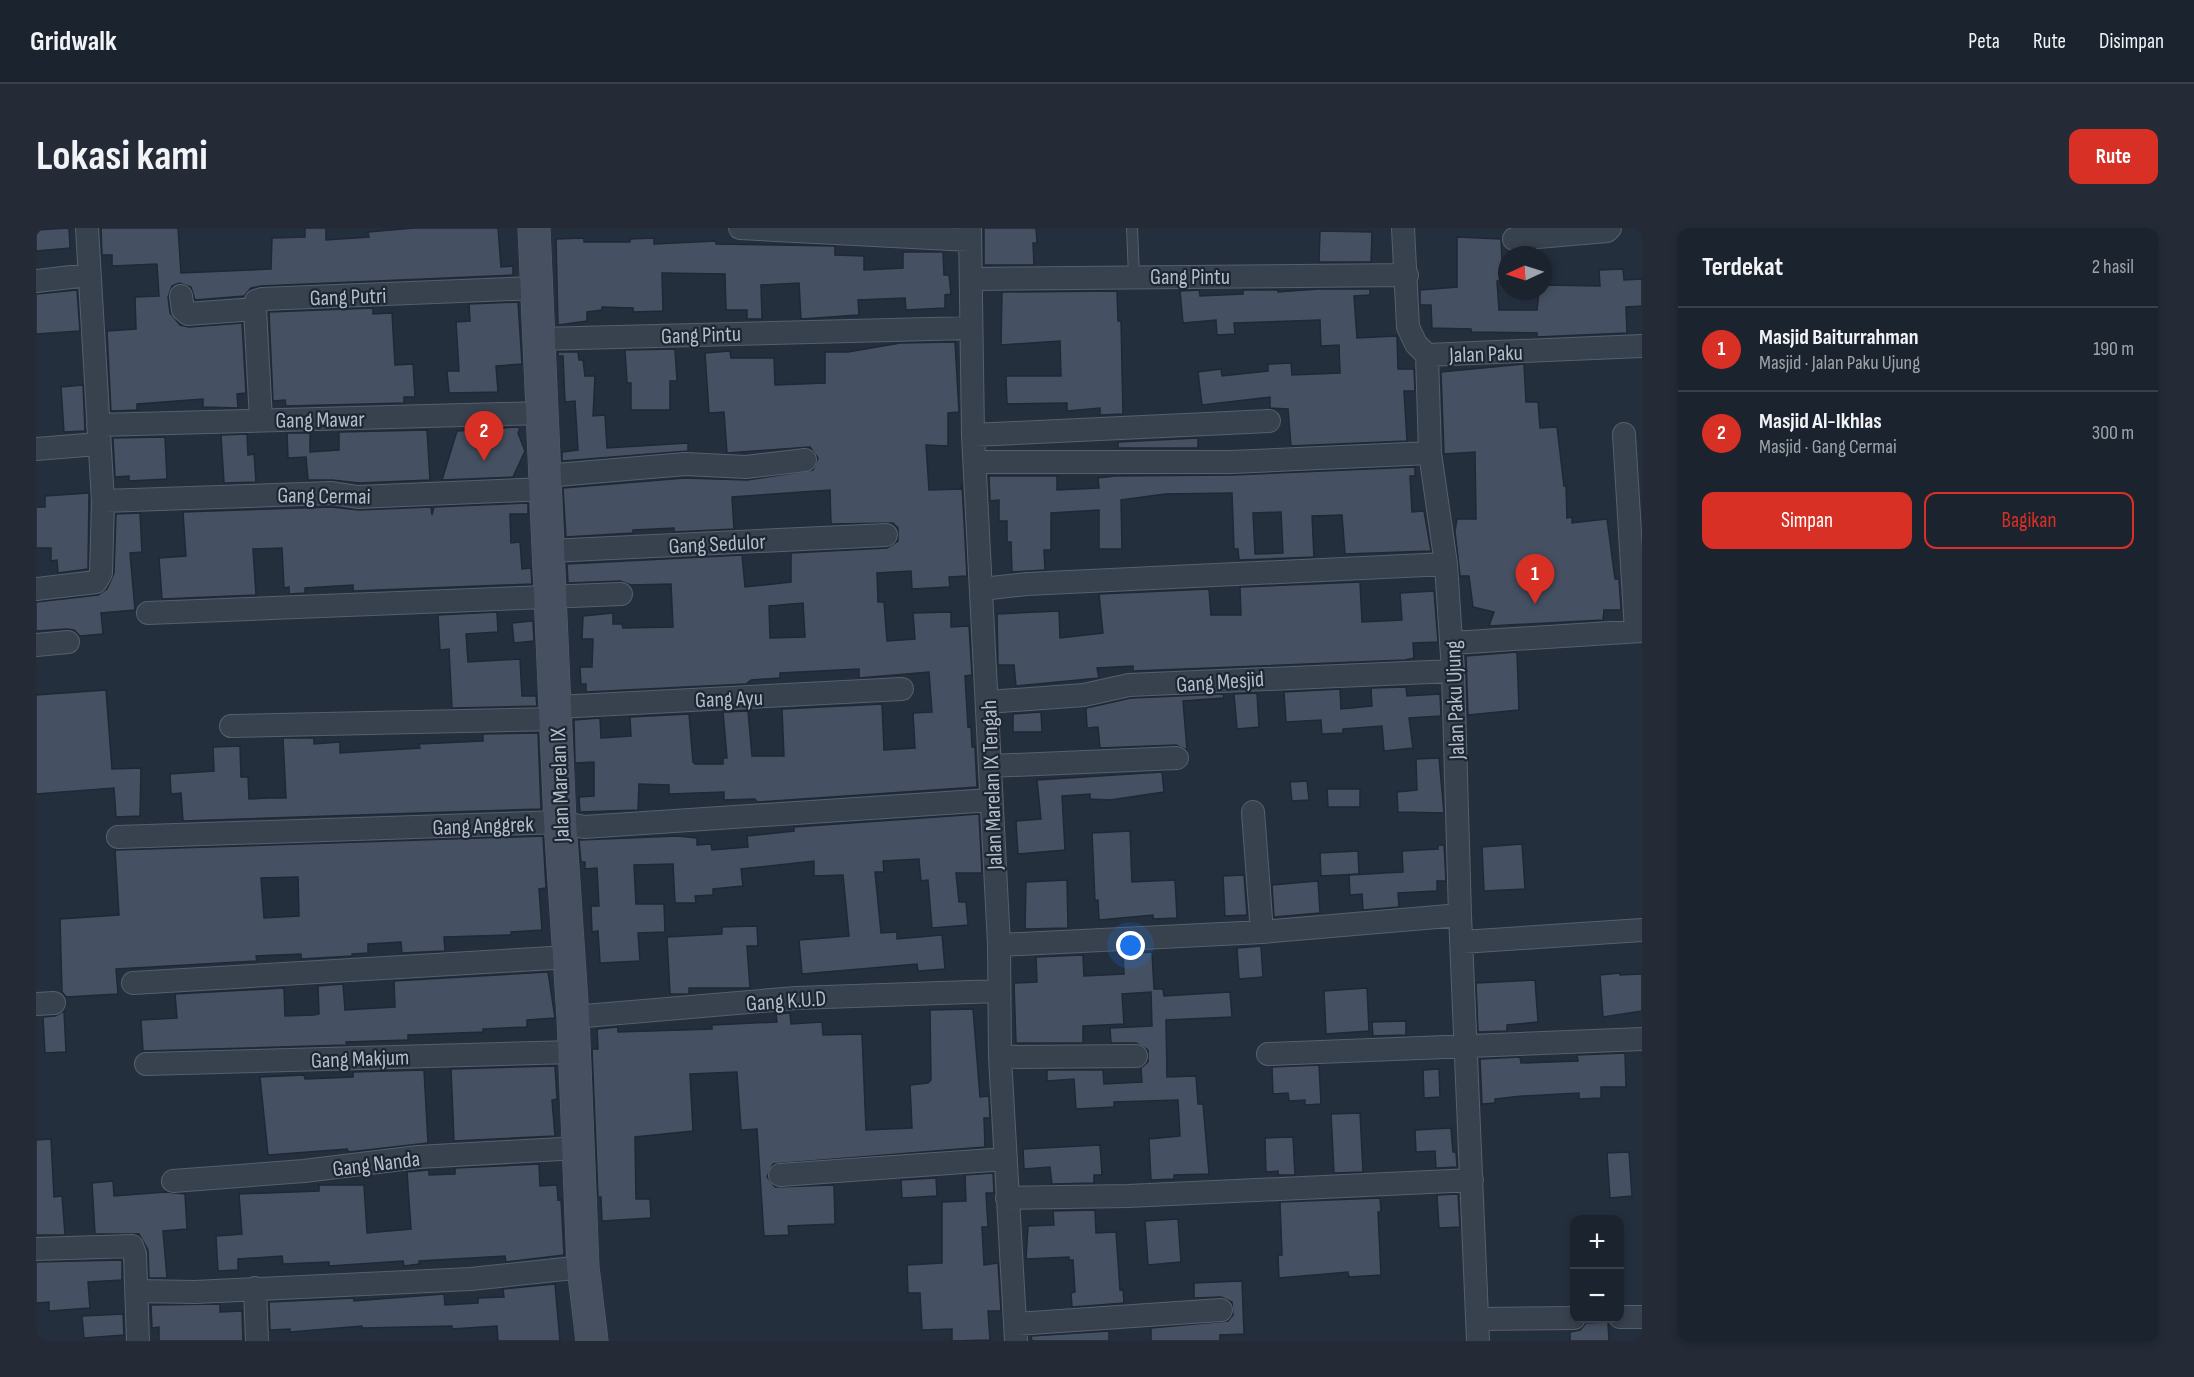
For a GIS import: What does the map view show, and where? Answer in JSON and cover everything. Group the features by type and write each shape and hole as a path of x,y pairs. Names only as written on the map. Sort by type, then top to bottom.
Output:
{"main road":[{"name":"Jalan Marelan IX","path":"534,228 560,822 573,1017 583,1267 592,1341"}],"street":[{"path":"36,588 98,580 103,501 87,228"},
{"path":"740,228 970,234"},
{"name":"Jalan Paku","path":"1403,228 1408,327 1416,344 1427,355 1642,346"},
{"path":"1514,238 1607,231 1610,228"},
{"name":"Jalan Marelan IX Tengah","path":"970,234 973,279 970,328 973,435 999,945 1000,1057 1016,1333"},
{"path":"36,281 88,275"},
{"name":"Gang Pintu","path":"973,279 1407,275"},
{"name":"Gang Putri","path":"181,296 183,310 188,314 255,309 256,301 262,299 536,288"},
{"path":"255,309 261,420"},
{"name":"Gang Pintu","path":"539,339 970,328"},
{"name":"Jalan Paku Ujung","path":"1427,355 1430,453 1446,564 1455,594 1452,643 1460,915 1478,1330"},
{"name":"Gang Mawar","path":"36,449 98,434 261,420 542,413"},
{"path":"973,435 1269,421"},
{"path":"1452,643 1586,628 1639,631 1624,434"},
{"path":"975,462 1232,462 1430,453"},
{"name":"Gang Cermai","path":"103,501 332,494 358,497 545,482 684,464 746,467 806,460"},
{"name":"Gang Sedulor","path":"549,551 886,535"},
{"path":"982,589 1027,584 1446,564"},
{"path":"148,613 621,594"},
{"path":"36,645 68,642"},
{"name":"Gang Mesjid","path":"988,702 1084,695 1129,685 1454,670"},
{"name":"Gang Ayu","path":"231,726 556,713 902,689"},
{"path":"990,766 1178,758"},
{"name":"Gang Anggrek","path":"118,837 560,822 584,827 991,800"},
{"path":"1253,813 1262,932"},
{"path":"999,945 1262,932 1460,915"},
{"path":"1462,942 1642,930"},
{"path":"133,982 569,957"},
{"name":"Gang K.U.D","path":"573,1017 796,998 999,991"},
{"path":"1268,1054 1642,1039"},
{"name":"Gang Makjum","path":"146,1064 574,1052"},
{"path":"1000,1057 1136,1056"},
{"name":"Gang Nanda","path":"173,1181 304,1171 430,1156 579,1148"},
{"path":"780,1175 1006,1159"},
{"path":"1007,1198 1128,1196 1472,1180"},
{"path":"36,1249 129,1245 135,1254 138,1341"},
{"path":"137,1291 195,1292 471,1279 583,1267"},
{"path":"255,1288 257,1341"},
{"path":"1016,1333 1221,1310"},
{"path":"1624,1317 1642,1317"},
{"path":"1478,1330 1570,1319"}],"lane":[{"path":"1132,228 1134,276"}],"building":[{"path":"69,228 70,248 36,251 36,230"},
{"path":"101,228 178,228 181,273 271,269 272,238 305,237 305,228 326,228 326,240 369,237 368,232 414,228 498,228 501,267 513,266 513,275 261,286 251,288 244,296 195,300 191,287 179,283 172,286 168,297 170,313 180,325 189,327 242,323 246,393 237,394 238,408 203,407 203,399 137,404 137,410 111,411 107,331 136,329 135,297 159,296 157,264 112,266 112,255 102,255"},
{"path":"984,228 1036,228 1037,243 1033,243 1034,265 984,265"},
{"path":"1320,231 1372,232 1371,262 1319,262"},
{"path":"1457,237 1501,239 1501,246 1498,246 1497,281 1499,310 1537,310 1538,300 1552,300 1552,285 1600,286 1599,270 1623,269 1624,280 1642,279 1642,306 1626,307 1627,333 1537,337 1537,333 1471,332 1471,329 1432,328 1431,305 1420,305 1420,290 1457,287"},
{"path":"584,238 584,242 630,242 630,239 654,238 654,244 716,241 716,244 835,246 835,255 864,256 864,270 903,268 903,252 943,252 944,275 949,275 951,294 945,295 945,308 906,310 905,298 858,300 859,315 801,319 799,283 761,285 762,319 747,319 747,310 726,310 725,274 662,273 663,311 633,312 633,308 602,307 602,310 587,312 587,321 558,325 556,239"},
{"path":"1370,289 1370,295 1354,296 1357,338 1397,336 1398,369 1414,369 1415,391 1404,391 1407,441 1291,446 1288,409 1270,408 1270,397 1202,405 1198,372 1221,369 1222,376 1268,371 1268,364 1291,363 1292,375 1340,373 1339,345 1321,346 1320,320 1234,323 1235,334 1217,335 1216,320 1183,323 1180,291 1199,290 1200,296 1243,294 1243,290 1278,290 1278,292"},
{"path":"77,290 80,331 36,334 36,294"},
{"path":"1117,291 1118,321 1121,321 1123,414 1100,415 1100,408 1067,411 1067,403 1007,404 1006,376 1061,376 1060,341 1001,345 1002,292"},
{"path":"518,302 522,364 496,366 498,392 449,393 447,371 459,371 456,322 470,321 469,304"},
{"path":"373,308 373,314 392,313 395,365 413,364 415,397 404,397 404,403 286,406 285,400 273,401 269,312"},
{"path":"955,342 959,412 948,413 948,446 926,445 929,490 961,489 962,484 967,576 949,577 950,587 912,589 911,571 877,573 878,602 884,602 887,641 915,639 913,613 951,612 951,627 969,626 972,675 965,676 968,727 971,726 972,747 975,747 977,787 757,802 755,799 724,800 724,792 669,794 669,785 639,784 638,810 580,812 579,797 594,796 594,762 575,763 574,720 600,718 601,738 631,736 630,717 689,714 693,762 695,764 723,764 723,758 727,758 723,712 748,711 752,756 784,756 782,709 882,704 884,750 915,748 913,713 932,712 929,672 859,678 859,669 780,673 780,678 751,680 746,684 586,692 586,684 581,684 580,667 592,667 593,639 582,639 583,616 613,613 613,624 622,624 623,628 673,627 671,584 631,585 620,581 568,583 567,564 742,555 745,587 791,582 791,553 887,548 898,541 898,528 893,523 831,524 830,490 732,497 734,529 674,532 674,528 566,537 563,488 685,478 747,480 813,470 818,458 810,447 727,453 724,412 709,413 705,353 730,351 731,358 774,358 775,385 825,383 825,352 848,352 900,343","holes":["803,603 805,637 770,638 769,606"]},
{"path":"675,349 677,381 670,381 670,410 631,410 631,383 627,383 625,350"},
{"path":"558,352 578,352 579,360 583,360 585,376 595,376 593,416 605,415 607,448 688,443 688,451 562,461 562,452 578,450 575,401 565,402 563,356 558,356"},
{"path":"1524,364 1526,402 1538,402 1540,428 1557,427 1564,486 1566,486 1567,518 1572,517 1572,523 1607,519 1615,579 1619,579 1621,610 1604,610 1603,620 1489,626 1494,612 1473,607 1469,576 1460,576 1455,531 1457,519 1476,519 1475,452 1444,454 1441,372"},
{"path":"83,385 85,431 64,432 61,387"},
{"path":"517,427 520,429 518,433 525,451 513,477 442,480 457,431"},
{"path":"427,430 430,480 359,483 308,480 306,457 288,458 287,433 310,433 310,452 339,450 339,432"},
{"path":"247,434 248,455 254,454 256,482 224,483 221,435"},
{"path":"165,437 167,479 129,481 129,476 115,477 113,438"},
{"path":"1198,438 1198,448 1118,448 1118,442"},
{"path":"1415,467 1415,476 1410,476 1412,512 1424,511 1431,551 1345,554 1342,515 1312,516 1314,557 1239,560 1238,549 1234,549 1232,493 1165,494 1121,500 1122,549 1099,549 1099,510 1051,513 1051,550 1044,550 1045,570 1012,572 1011,542 1007,542 1007,521 999,521 999,500 990,501 989,476 1057,476 1057,490 1099,488 1098,478 1115,476 1233,475","holes":["1281,512 1283,553 1255,554 1253,513"]},
{"path":"89,493 88,569 58,573 57,560 51,561 51,548 36,548 36,507 45,507 45,496"},
{"path":"528,503 528,514 510,514 511,543 520,542 522,569 531,568 532,584 353,591 353,585 305,588 305,593 289,594 289,587 284,588 282,548 253,549 256,595 162,599 159,558 186,556 183,512 331,507 359,510 431,507 432,515 434,507"},
{"path":"140,513 142,552 130,553 135,610 101,613 103,634 80,636 74,630 67,629 36,631 36,602 98,595 107,589 114,573 116,514"},
{"path":"1360,582 1362,622 1402,620 1400,593 1434,591 1438,642 1413,643 1414,658 1405,660 1133,671 1133,666 1097,668 1099,678 1016,686 1014,665 998,665 997,614 1059,611 1060,638 1103,633 1099,594 1209,589 1211,615 1241,615 1240,587"},
{"path":"497,612 498,632 466,634 468,662 520,659 522,696 536,696 537,706 452,708 449,649 440,650 438,615"},
{"path":"533,621 534,641 514,643 512,623"},
{"path":"1517,652 1519,710 1468,715 1466,656"},
{"path":"1406,687 1407,696 1440,694 1441,716 1409,718 1413,748 1384,751 1382,726 1343,729 1343,733 1322,734 1321,720 1286,722 1284,692 1340,689 1341,709 1372,706 1371,688"},
{"path":"106,690 112,769 141,768 140,816 116,817 114,788 36,794 36,695"},
{"path":"1257,693 1259,727 1237,729 1234,694"},
{"path":"1223,694 1224,698 1183,701 1187,750 1176,745 1100,748 1098,727 1087,728 1086,708 1131,698"},
{"path":"1041,712 1042,732 1013,732 1013,714"},
{"path":"538,733 541,809 183,821 181,793 171,794 170,774 214,771 213,747 240,746 241,777 248,777 249,799 286,798 283,738 314,738 314,744 340,742 340,753 420,748 419,744 483,741 483,734"},
{"path":"1439,758 1444,813 1398,812 1397,792 1417,790 1416,759"},
{"path":"1162,772 1164,792 1110,800 1090,799 1090,794 1062,796 1065,850 1018,854 1016,821 1041,819 1037,780"},
{"path":"1307,781 1309,800 1292,801 1290,782"},
{"path":"1327,789 1360,789 1360,807 1328,807"},
{"path":"979,814 982,873 956,873 959,902 966,902 968,925 932,928 928,880 921,881 919,859 883,861 884,872 875,872 881,933 897,932 897,939 942,935 945,969 918,971 917,964 802,974 799,940 849,936 843,875 814,876 814,861 741,869 743,886 713,889 713,895 695,896 696,903 675,903 673,864 634,865 636,904 664,904 665,932 638,933 640,961 600,963 598,931 592,932 591,906 599,906 597,868 585,869 585,862 581,862 579,840 677,836 697,838 697,845 711,844 712,850 748,847 747,836 794,831 794,827"},
{"path":"1130,831 1132,882 1175,880 1177,918 1153,919 1153,915 1099,920 1098,900 1095,901 1092,833"},
{"path":"543,836 546,888 539,889 542,930 511,932 511,935 444,937 445,951 402,953 401,942 368,944 368,953 352,954 352,956 301,959 301,954 256,956 257,961 116,969 118,994 66,997 62,992 60,919 119,915 115,850","holes":["298,877 299,916 264,918 261,878"]},
{"path":"1522,844 1525,889 1484,891 1482,847"},
{"path":"1438,845 1444,845 1446,881 1437,881 1437,891 1398,893 1399,907 1363,910 1362,894 1350,895 1349,875 1403,872 1402,851 1438,849"},
{"path":"1358,851 1359,874 1321,876 1320,853"},
{"path":"1244,875 1247,915 1225,916 1223,876"},
{"path":"1067,880 1068,928 1025,929 1026,882"},
{"path":"1318,881 1320,913 1274,917 1272,885"},
{"path":"757,926 758,946 747,946 750,988 689,988 689,994 670,994 667,937 722,934 722,927"},
{"path":"1261,946 1263,977 1239,979 1237,948"},
{"path":"1152,952 1154,989 1163,989 1164,996 1230,992 1232,1017 1166,1020 1167,1077 1196,1076 1198,1104 1203,1104 1209,1174 1174,1175 1174,1179 1151,1180 1149,1139 1180,1136 1178,1100 1114,1102 1114,1107 1076,1109 1074,1079 1047,1081 1047,1070 1103,1070 1104,1084 1142,1082 1141,1068 1148,1062 1148,1050 1136,1043 1111,1043 1110,1028 1152,1026 1151,992 1122,994 1124,1024 1083,1026 1083,1043 1016,1043 1014,983 1037,982 1036,957 1083,955 1084,976 1124,974 1123,954"},
{"path":"548,972 555,1018 527,1020 527,1027 483,1029 483,1032 408,1035 408,1040 346,1042 347,1045 143,1051 141,1020 177,1018 175,994 284,988 285,1016 314,1015 319,1014 318,986 343,984 345,1010 395,1007 394,981"},
{"path":"1620,973 1620,975 1642,974 1642,1011 1603,1017 1600,975"},
{"path":"1535,980 1538,1022 1507,1025 1507,1031 1478,1032 1476,983"},
{"path":"1367,988 1369,1031 1326,1034 1324,991"},
{"path":"973,1009 980,1097 989,1096 990,1118 984,1118 985,1147 773,1164 767,1177 775,1187 834,1185 835,1224 788,1226 789,1235 764,1236 757,1129 741,1130 737,1072 690,1074 693,1131 635,1137 636,1199 650,1199 651,1218 602,1221 601,1197 598,1197 592,1049 598,1049 597,1029 618,1027 618,1032 712,1029 712,1025 777,1022 776,1014 790,1013 791,1024 822,1022 823,1035 862,1034 866,1130 912,1128 910,1085 928,1083 931,1080 930,1010"},
{"path":"64,1011 66,1052 45,1053 43,1017 55,1016"},
{"path":"1406,1021 1406,1035 1373,1036 1372,1022"},
{"path":"1625,1053 1626,1087 1601,1087 1601,1098 1579,1099 1579,1093 1495,1099 1495,1103 1482,1104 1480,1059 1520,1057 1521,1063 1578,1061 1577,1055"},
{"path":"1319,1065 1321,1104 1305,1105 1305,1100 1289,1101 1288,1093 1273,1094 1272,1067"},
{"path":"555,1066 557,1099 552,1100 555,1136 454,1141 451,1069"},
{"path":"1439,1069 1440,1097 1424,1098 1423,1070"},
{"path":"424,1070 428,1143 349,1152 347,1149 268,1155 260,1077 304,1075 305,1079 353,1077 353,1072"},
{"path":"1360,1113 1363,1172 1334,1173 1331,1114"},
{"path":"1451,1128 1457,1167 1436,1168 1435,1151 1416,1152 1415,1130"},
{"path":"1293,1137 1295,1175 1278,1175 1278,1171 1266,1172 1265,1138"},
{"path":"51,1139 54,1197 62,1196 65,1235 36,1235 36,1140"},
{"path":"1100,1145 1102,1175 1094,1175 1094,1183 1052,1184 1050,1167 1024,1169 1023,1149"},
{"path":"1629,1152 1632,1196 1610,1198 1607,1153"},
{"path":"539,1164 540,1186 557,1185 558,1200 561,1199 564,1255 506,1262 505,1256 419,1261 419,1264 404,1266 403,1261 329,1266 329,1262 283,1264 282,1256 238,1259 238,1270 218,1271 216,1236 242,1234 239,1194 319,1191 319,1185 364,1185 367,1233 411,1229 407,1172 429,1170 429,1175 455,1174 455,1168"},
{"path":"993,1173 994,1193 986,1193 988,1227 982,1227 984,1265 998,1263 1001,1311 988,1311 990,1340 952,1341 952,1329 922,1330 920,1293 908,1293 907,1265 942,1263 942,1202 966,1201 965,1175"},
{"path":"936,1178 937,1196 902,1198 901,1180"},
{"path":"113,1181 114,1196 166,1192 185,1194 187,1229 163,1231 167,1278 149,1278 148,1250 139,1234 95,1234 92,1183"},
{"path":"1458,1194 1460,1227 1439,1228 1437,1195"},
{"path":"1380,1198 1381,1212 1378,1212 1381,1275 1349,1277 1348,1272 1279,1278 1278,1255 1282,1255 1280,1202"},
{"path":"1095,1210 1096,1233 1116,1232 1120,1290 1123,1289 1124,1303 1072,1307 1071,1293 1075,1292 1073,1260 1069,1260 1069,1257 1026,1259 1028,1226 1054,1225 1053,1211"},
{"path":"1178,1219 1181,1262 1148,1265 1145,1221"},
{"path":"122,1260 122,1280 88,1282 90,1308 49,1311 49,1302 36,1303 36,1262"},
{"path":"1242,1281 1244,1334 1220,1335 1220,1341 1151,1341 1151,1328 1228,1321 1233,1315 1232,1302 1221,1297 1194,1298 1194,1283"},
{"path":"555,1284 560,1341 498,1341 497,1326 452,1329 452,1326 362,1328 362,1326 290,1332 290,1329 270,1330 269,1302 354,1298 354,1301 444,1294 445,1305 478,1303 478,1298 504,1297 503,1289"},
{"path":"220,1304 220,1312 242,1311 243,1341 159,1341 159,1327 152,1328 151,1305"},
{"path":"123,1314 124,1335 84,1338 82,1316"},
{"path":"1586,1323 1608,1323 1609,1341 1570,1341 1570,1332 1580,1330"},
{"path":"1109,1331 1109,1341 1032,1341 1031,1336"}],"place":[{"name":"Masjid Al-Ikhlas","path":"484,461"},
{"name":"Masjid Baiturrahman","path":"1535,604"}]}
